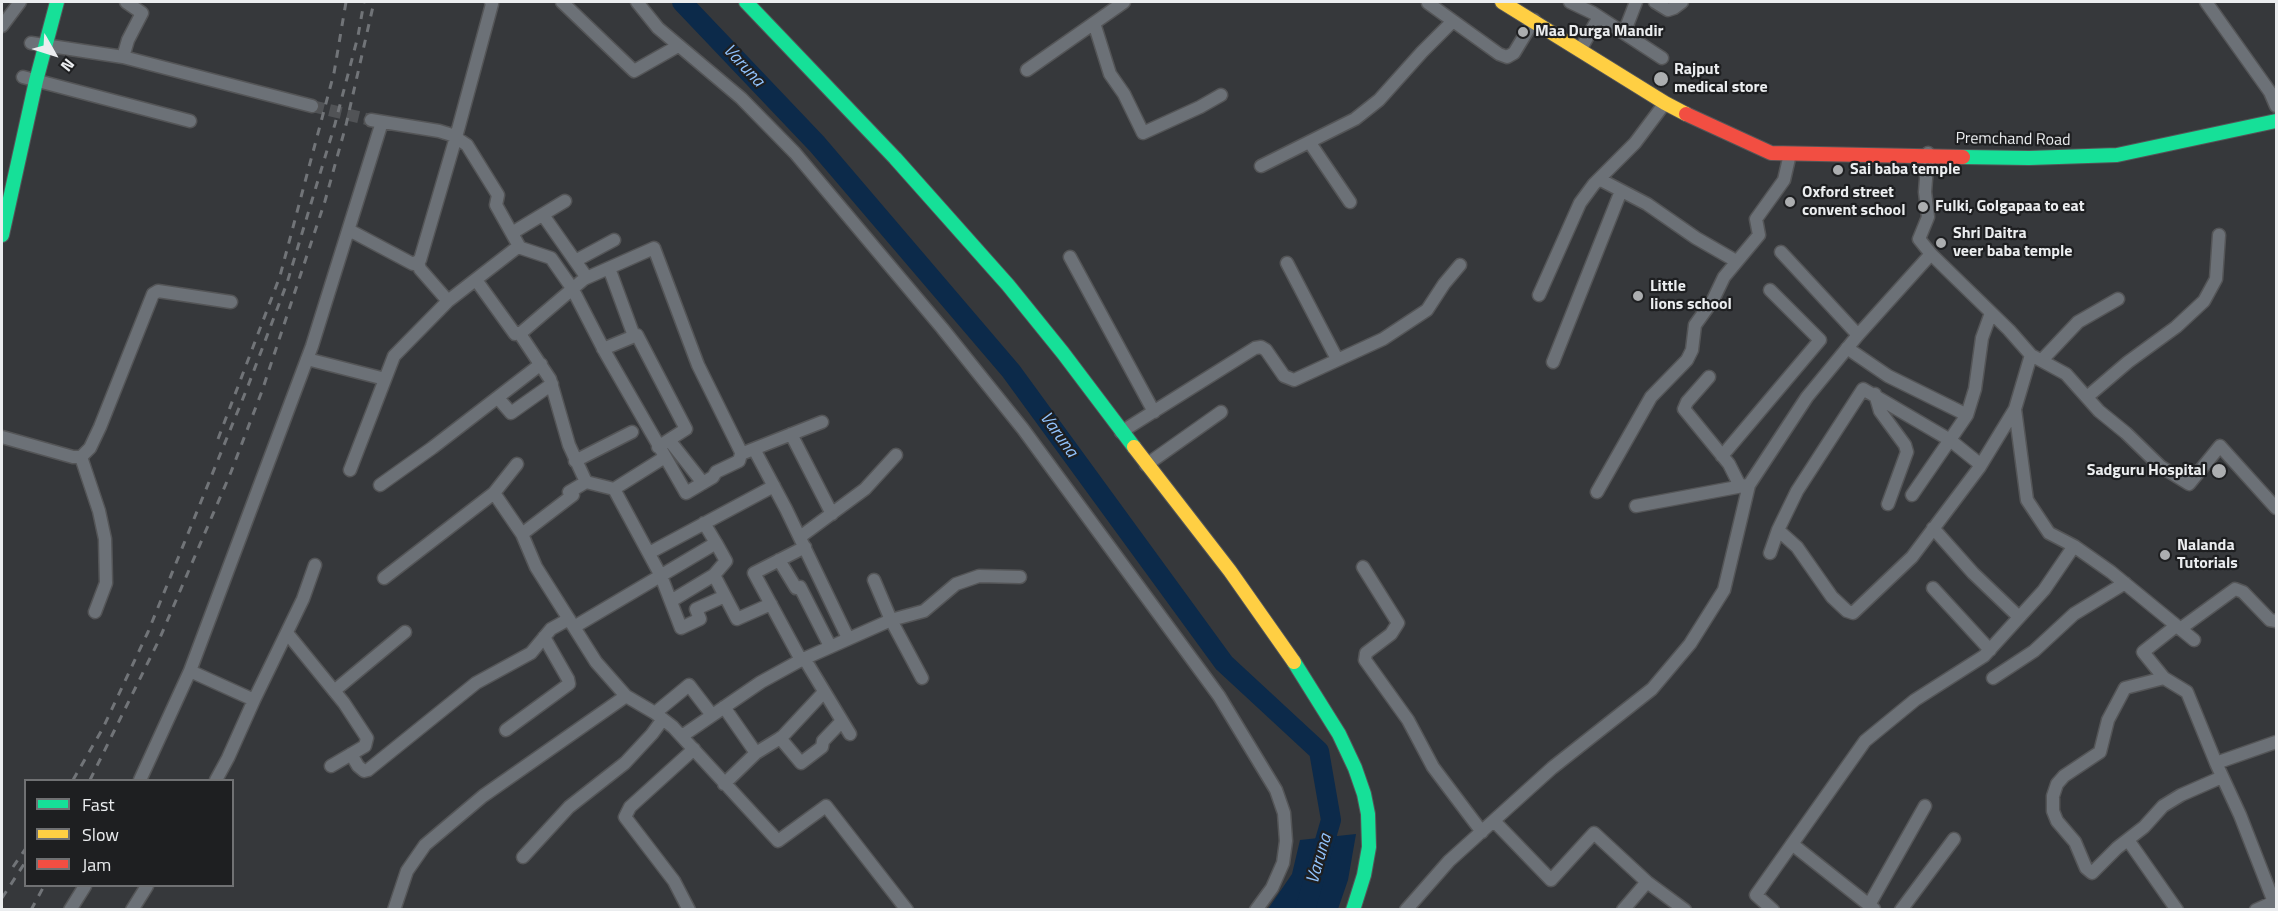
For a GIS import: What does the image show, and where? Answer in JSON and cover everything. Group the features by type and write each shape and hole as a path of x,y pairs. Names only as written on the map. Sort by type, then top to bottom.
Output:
{"main road":[{"path":"2,178 32,57 57,2"},
{"path":"746,2 895,158 1000,276 1063,353 1146,465 1263,615 1339,734 1364,794 1368,814 1368,847 1364,875 1353,909"},
{"name":"Premchand Road","path":"1502,2 1517,6 1534,20 1665,103 1771,153 2030,151 2111,146 2168,137 2277,112"},
{"path":"2,235 6,192 32,57"},
{"name":"Premchand Road","path":"1747,143 2029,158 2117,155 2277,121"}],"street":[{"path":"2,27 20,2"},
{"path":"123,57 128,40 142,13 126,2"},
{"path":"448,301 420,269 418,262 456,137 493,2"},
{"path":"562,2 634,71 678,46"},
{"path":"638,2 658,28 741,98 795,153 934,319 1023,429 1218,696 1276,790 1284,813 1286,841 1283,863 1272,888 1257,909"},
{"path":"1027,70 1124,2"},
{"path":"1570,2 1594,10 1662,58"},
{"path":"1624,33 1636,2"},
{"path":"1655,2 1671,10 1682,2"},
{"path":"2206,2 2270,92 2277,106"},
{"path":"1428,3 1499,54 1507,57 1514,52 1534,20"},
{"path":"1580,50 1594,10"},
{"path":"1261,166 1355,119 1379,100 1453,21"},
{"path":"1094,23 1110,74 1124,94 1143,133 1221,95"},
{"path":"32,57 123,57 312,106"},
{"path":"32,57 190,121"},
{"path":"1539,295 1573,215 1586,193 1635,143 1665,103"},
{"path":"140,779 190,671 307,359 349,230 377,121 439,131 456,137 468,145 498,195 496,205 518,247 551,258 572,288 603,349 664,448 686,493 713,477 716,472 739,461 739,456 748,451 822,422"},
{"path":"1310,143 1350,202"},
{"path":"1928,151 1925,192 1929,217 1919,239 1931,254 2037,357 2066,374 2099,411 2160,466 2189,484 2220,446 2277,508"},
{"path":"1598,492 1651,397 1687,360 1692,350 1695,325 1713,300 1724,277 1760,234 1755,224 1756,219 1784,180 1790,154"},
{"path":"1599,179 1647,204 1696,238 1736,261"},
{"path":"1553,362 1622,191"},
{"path":"512,233 565,201"},
{"path":"543,215 585,275 584,279"},
{"path":"349,230 413,264 418,262"},
{"path":"2087,397 2128,362 2176,327 2204,301 2216,279 2219,235"},
{"path":"575,261 614,240"},
{"path":"350,470 394,356 448,301 518,247"},
{"path":"476,280 515,334 522,332 584,279 654,248 698,365 748,451 774,486 848,638"},
{"path":"1781,252 1858,335"},
{"path":"1406,909 1445,866 1552,768 1652,689 1690,644 1724,590 1744,485 1807,398 1847,348 1931,254"},
{"path":"1070,257 1154,412"},
{"path":"1287,263 1337,359"},
{"path":"1121,432 1256,348 1261,347 1266,350 1290,380 1298,379 1383,339 1425,313 1460,265"},
{"path":"609,268 634,336"},
{"path":"1722,456 1820,340 1770,290"},
{"path":"2,437 73,457 81,457 90,448 100,428 153,294 158,291 231,303"},
{"path":"1778,530 1797,547 1832,597 1851,613 1856,612 1899,572 1981,465 2015,409 2037,357 2078,322 2118,299"},
{"path":"1912,495 1967,415 1975,389 1982,338 1991,313"},
{"path":"522,332 522,337 552,384 564,433 586,482"},
{"path":"603,349 637,335 686,429 614,489"},
{"path":"1847,348 1888,376 1967,415"},
{"path":"307,359 384,379"},
{"path":"380,485 541,364"},
{"path":"1709,377 1686,402 1683,409 1744,485"},
{"path":"498,398 511,413 552,384"},
{"path":"1770,553 1778,530 1806,475 1859,392 1865,388 1950,440 1981,465"},
{"path":"1875,394 1880,411 1905,445 1907,452 1888,504"},
{"path":"2015,409 2027,500 2049,533 2074,546 2194,640"},
{"path":"1146,465 1221,412"},
{"path":"576,461 632,432"},
{"path":"792,434 832,514"},
{"path":"664,448 704,483"},
{"path":"850,734 802,659 754,573 779,561 802,542 832,514 865,489 896,454"},
{"path":"81,457 99,511 105,539 106,583 95,612"},
{"path":"384,578 494,493 517,464"},
{"path":"522,534 573,495 570,492 586,482 614,489 661,576 681,628 700,619 696,609 725,596"},
{"path":"1636,506 1744,485"},
{"path":"649,553 774,486"},
{"path":"494,493 522,534 537,567 596,662 626,696 659,716 682,736 778,841 825,806 907,909"},
{"path":"671,601 714,575 726,561 704,524"},
{"path":"1934,528 1973,573 2019,617"},
{"path":"351,754 358,766 364,771 368,770 476,682 531,652 551,629 572,623 661,576 716,543"},
{"path":"1773,909 1756,895 1865,741 1916,700 1984,656 2044,590 2074,546"},
{"path":"779,561 796,588 800,587 830,646"},
{"path":"217,779 303,599 315,565"},
{"path":"1363,567 1398,623 1391,634 1366,653 1365,660 1408,720 1432,767 1482,832"},
{"path":"714,575 737,619 771,604"},
{"path":"682,736 761,682 802,659 891,620 924,611 948,590 967,579 979,576 1020,577"},
{"path":"874,580 891,620 922,678"},
{"path":"1993,678 2034,651 2073,615 2125,584"},
{"path":"1934,588 1990,650"},
{"path":"2256,909 2275,902 2187,692 2164,678 2143,652 2235,589 2243,592 2270,620 2277,621"},
{"path":"334,691 405,632"},
{"path":"287,633 334,691 367,738 365,746 330,766"},
{"path":"506,730 569,684 544,637"},
{"path":"190,671 254,700"},
{"path":"2164,678 2125,688 2108,720 2100,752 2064,776 2054,789 2052,804 2054,817 2075,842 2086,868 2090,873 2094,873 2170,801 2222,777"},
{"path":"523,856 569,807 625,763 652,734 659,716 689,685 712,715"},
{"path":"724,784 756,753 780,738 824,692"},
{"path":"394,909 407,871 425,845 483,796 626,696"},
{"path":"724,707 756,753"},
{"path":"780,738 801,763 822,747 823,741 842,721"},
{"path":"2216,763 2277,742"},
{"path":"689,909 674,881 625,817 630,807 694,749"},
{"path":"1792,844 1872,907 1925,806"},
{"path":"1494,821 1551,880 1594,832 1647,882 1685,909"},
{"path":"1905,908 1954,839"},
{"path":"2128,840 2177,909"},
{"path":"1623,909 1647,882"},
{"path":"70,909 85,887"},
{"path":"132,909 146,887"}],"water":[{"path":"1356,834 1348,880 1338,909 1268,909 1292,874 1300,840"}],"waterway":[{"name":"Varuna","path":"682,2 817,144 1011,371 1224,663 1319,751 1331,820 1305,910"}],"tunnel":[{"path":"312,106 371,120"}],"railway":[{"path":"218,439 280,276 334,73 346,2"},
{"path":"74,779 103,728 148,632 248,386 287,283 335,124 358,36 364,2"},
{"path":"90,779 159,640 231,472 262,391 325,201 346,125 374,2"},
{"path":"13,867 24,851"},
{"path":"2,898 24,864"},
{"path":"31,910 43,887"}],"traffic: fast":[{"path":"2,235 36,81 57,2"},
{"path":"746,2 895,158 1008,285 1134,447"},
{"path":"1963,157 2029,158 2117,155 2276,121"},
{"path":"1294,662 1339,734 1364,794 1368,814 1369,847 1364,875 1353,910"}],"traffic: slow":[{"path":"1502,2 1686,114"},
{"path":"1134,447 1230,571 1294,662"}],"traffic: jam":[{"path":"1686,114 1771,153 1963,157"}],"place":[{"name":"Maa Durga Mandir","path":"1523,32"},
{"name":"Rajput medical store","path":"1661,79"},
{"name":"Sai baba temple","path":"1838,170"},
{"name":"Oxford street convent school","path":"1790,202"},
{"name":"Fulki, Golgapaa to eat","path":"1923,207"},
{"name":"Shri Daitra veer baba temple","path":"1941,243"},
{"name":"Little lions school","path":"1638,296"},
{"name":"Sadguru Hospital","path":"2219,471"},
{"name":"Nalanda Tutorials","path":"2165,555"}]}
